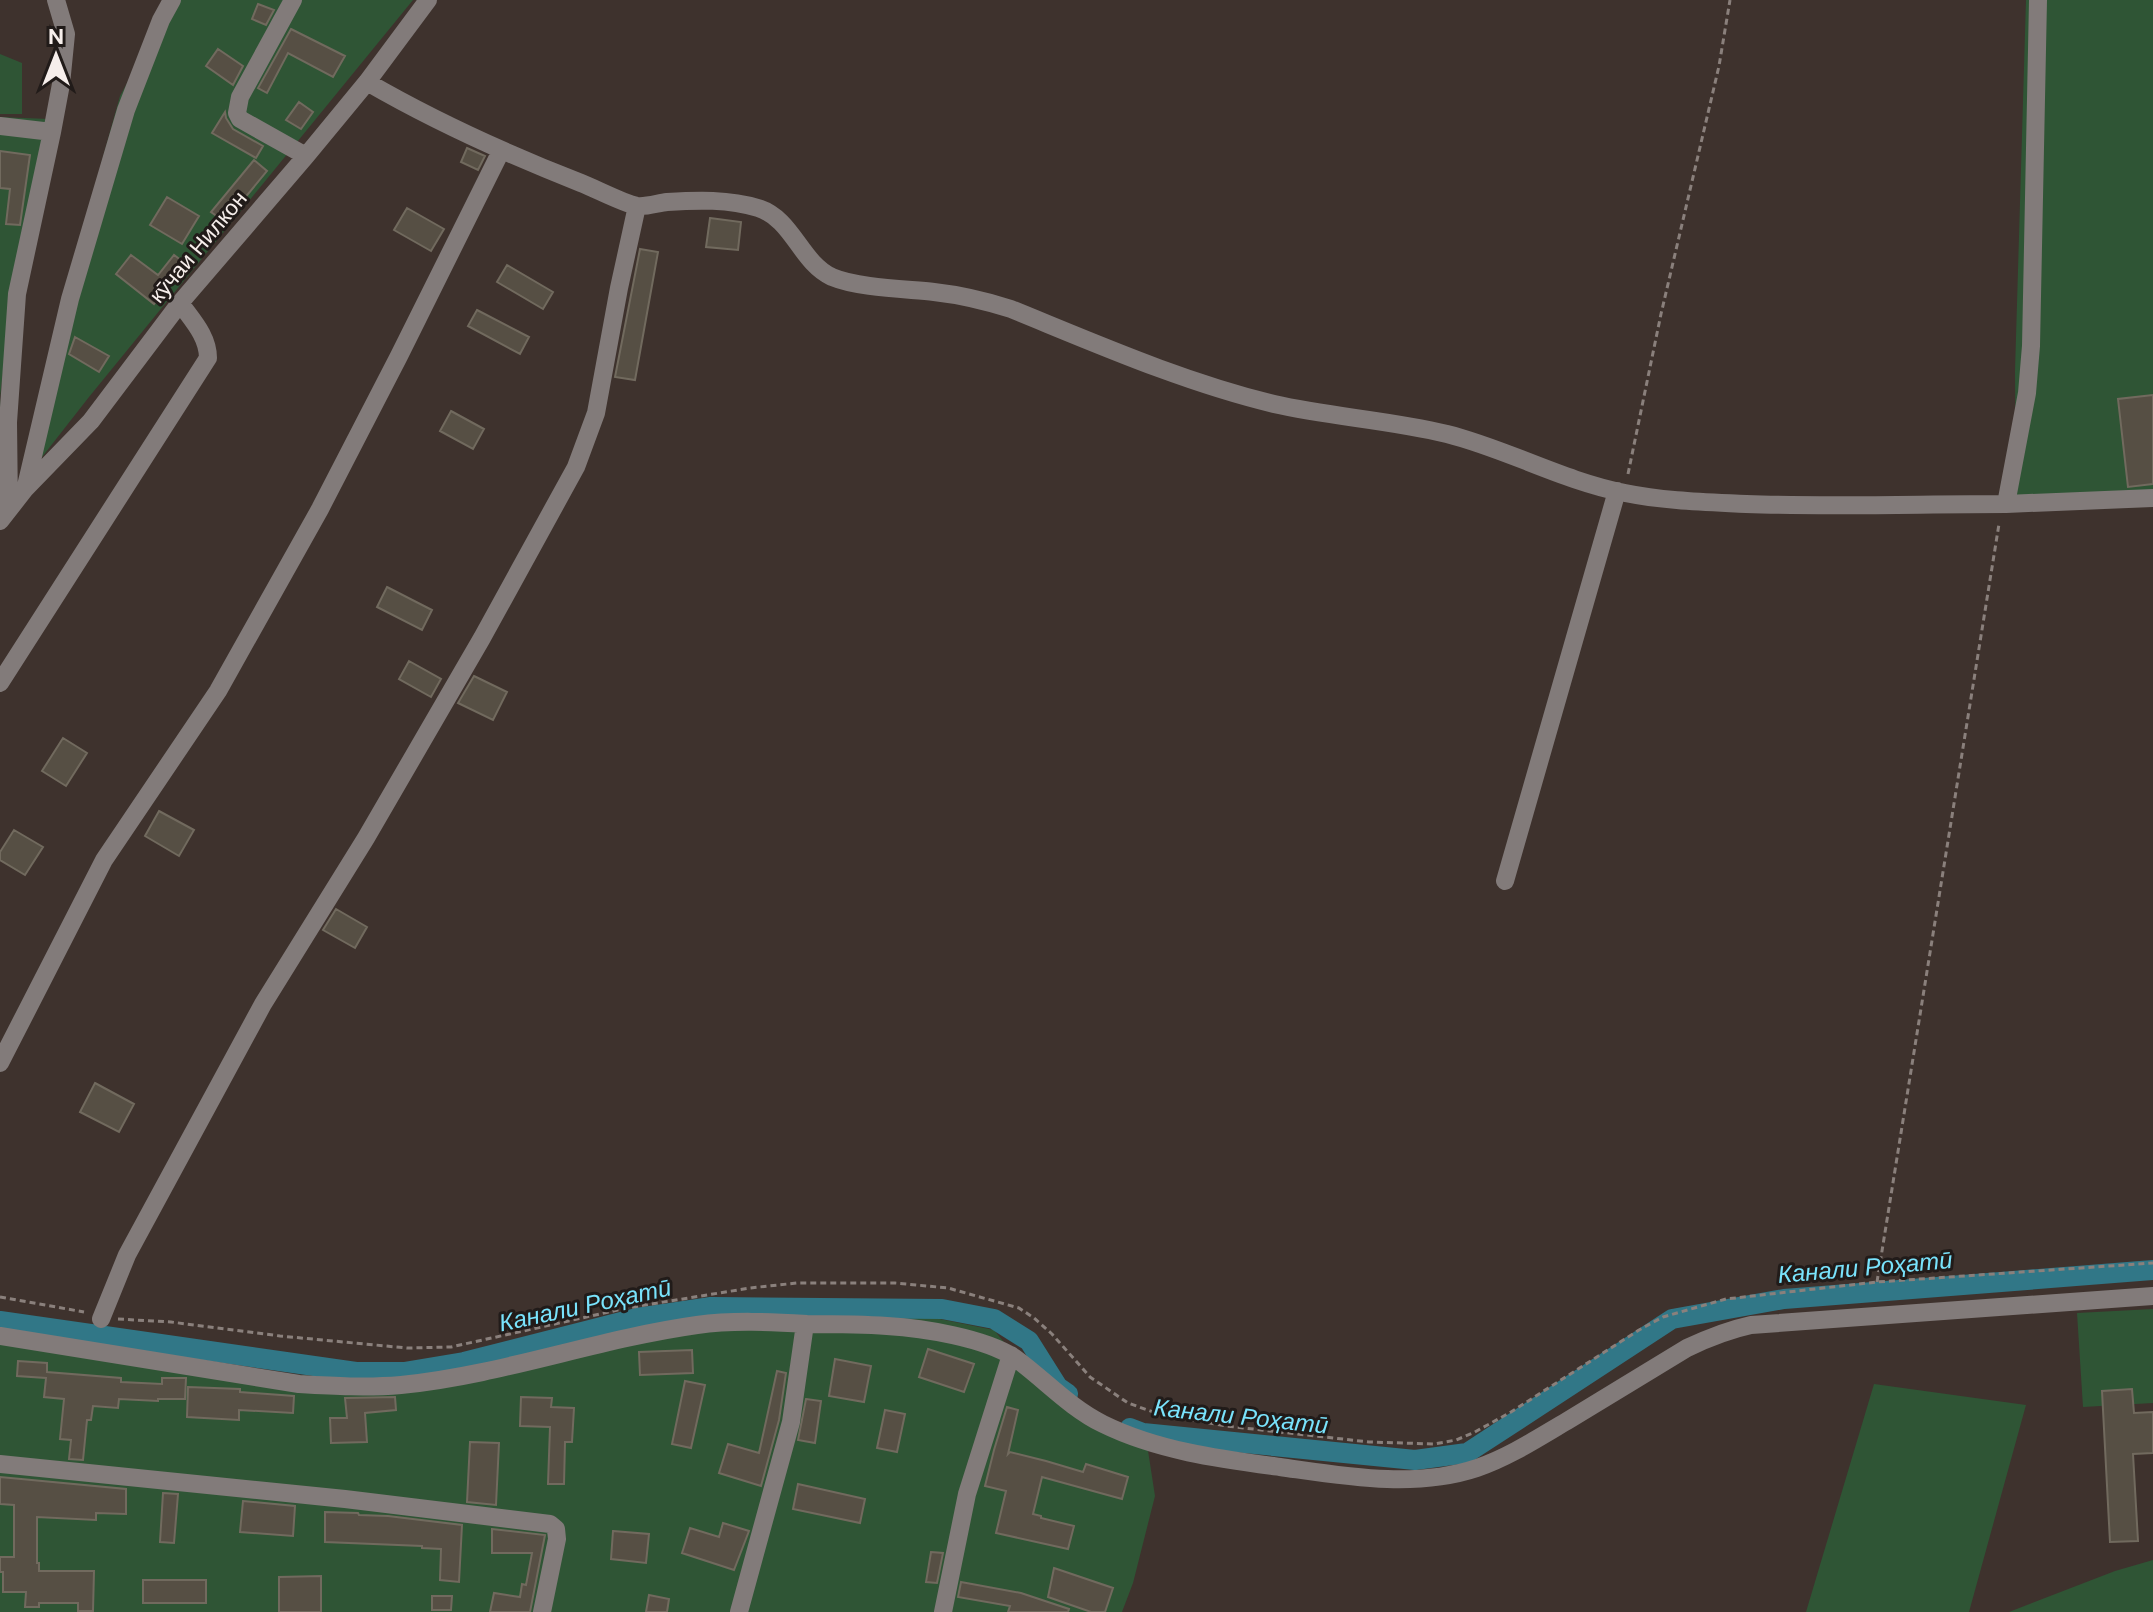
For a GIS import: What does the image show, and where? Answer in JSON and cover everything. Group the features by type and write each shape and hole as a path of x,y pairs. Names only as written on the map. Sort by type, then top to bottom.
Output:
{"street":[{"path":"4,515 4,422 17,294 61,84 66,34 56,0"},
{"path":"25,489 70,299 122,125 161,20 172,0"},
{"path":"293,0 240,97 237,113 240,119 306,156"},
{"name":"кӯчаи Нилкон","path":"4,515 91,421 180,303 367,82 428,0"},
{"path":"2004,504 2027,393 2030,360 2038,0"},
{"path":"367,82 417,112 501,151 637,206 695,201 739,203 769,212 813,262 840,279 986,301 1223,389 1310,412 1412,426 1450,435 1621,492 1697,502 1778,505 2004,504 2153,498"},
{"path":"0,126 52,132"},
{"path":"0,1063 104,860 218,691 320,509 501,151"},
{"path":"101,1319 127,1255 263,1004 366,838 576,467 596,413 637,206"},
{"path":"0,683 208,358 208,349 199,329 180,303"},
{"path":"1505,881 1621,492"},
{"path":"0,1336 299,1384 358,1386 400,1385 450,1378 697,1325 735,1321 888,1326 976,1342 1011,1355 1041,1381 1100,1423 1151,1444 1212,1458 1311,1472 1425,1479 1452,1476 1521,1449 1687,1348 1751,1325 2153,1296"},
{"path":"739,1612 791,1422 805,1324"},
{"path":"943,1612 967,1494 1011,1355"},
{"path":"0,1464 345,1499 550,1524 555,1527 557,1536 542,1612"}],"path":[{"path":"1621,492 1719,66 1730,0"},
{"path":"1877,1282 2004,504"},
{"path":"0,1297 77,1309 101,1319 171,1322 407,1348 451,1347 627,1308 750,1288 797,1283 895,1283 948,1288 1019,1308 1052,1334 1090,1377 1128,1403 1156,1413 1258,1430 1369,1442 1434,1444 1473,1433 1663,1317 1726,1299 1877,1282 2153,1263"}],"green space":[{"path":"172,0 413,0 35,466 50,348 120,96"},
{"path":"2026,0 2153,0 2153,491 2016,506 2015,371"},
{"path":"0,54 22,63 22,114 0,114"},
{"path":"0,117 49,119 6,347 0,397"},
{"path":"0,397 3,431 0,506"},
{"path":"2153,1309 2153,1403 2083,1407 2077,1313"},
{"path":"920,1315 994,1330 1055,1393 1147,1444 1155,1496 1133,1583 1122,1612 0,1612 0,1330 293,1375 400,1380 492,1364 691,1316"},
{"path":"1874,1384 2026,1405 1969,1612 1806,1612"},
{"path":"2153,1560 2153,1612 2009,1612 2115,1571"}],"building":[{"path":"258,4 274,10 266,25 252,19"},
{"path":"291,29 345,56 333,77 288,53 267,93 258,88"},
{"path":"218,49 243,66 233,85 206,66"},
{"path":"299,102 313,112 301,129 286,120"},
{"path":"225,112 233,129 263,146 256,158 212,133"},
{"path":"467,148 485,156 478,170 461,162"},
{"path":"0,151 30,155 20,225 6,224 10,189 0,188"},
{"path":"254,160 267,171 225,222 211,212"},
{"path":"167,197 199,216 182,244 150,225"},
{"path":"407,208 444,229 431,251 394,230"},
{"path":"710,218 741,222 738,250 706,247"},
{"path":"640,249 658,252 635,380 615,377"},
{"path":"131,255 158,275 174,255 186,264 154,304 116,274"},
{"path":"507,265 553,292 543,309 497,282"},
{"path":"477,310 529,337 520,354 468,326"},
{"path":"75,337 109,356 99,372 69,354"},
{"path":"2153,395 2153,484 2128,487 2118,399"},
{"path":"451,411 484,429 473,449 440,431"},
{"path":"387,587 432,610 422,630 377,607"},
{"path":"409,661 441,679 431,697 399,679"},
{"path":"474,676 507,692 493,720 458,703"},
{"path":"63,738 87,753 66,786 42,771"},
{"path":"159,811 194,830 179,856 145,836"},
{"path":"14,830 43,847 25,875 0,860 0,852"},
{"path":"336,909 367,927 355,948 323,930"},
{"path":"95,1083 134,1104 119,1132 80,1112"},
{"path":"928,1349 974,1364 964,1392 919,1377"},
{"path":"692,1350 693,1373 640,1375 639,1352"},
{"path":"835,1359 871,1366 864,1402 829,1396"},
{"path":"18,1361 47,1363 47,1372 121,1378 121,1382 162,1384 162,1378 186,1378 185,1399 119,1399 118,1408 93,1406 91,1420 87,1420 83,1460 69,1459 71,1440 60,1439 64,1399 44,1397 46,1378 17,1376"},
{"path":"777,1371 786,1373 779,1420 761,1486 719,1473 728,1444 759,1453"},
{"path":"685,1381 705,1385 691,1448 672,1444"},
{"path":"188,1387 240,1389 240,1392 294,1396 293,1413 239,1410 239,1420 187,1417"},
{"path":"2132,1389 2134,1413 2153,1412 2153,1453 2133,1454 2138,1541 2110,1542 2102,1391"},
{"path":"395,1397 396,1410 365,1413 367,1442 331,1443 330,1418 347,1418 345,1398"},
{"path":"521,1397 552,1398 551,1407 574,1408 572,1442 565,1442 564,1484 548,1484 550,1427 520,1426"},
{"path":"806,1399 821,1401 815,1443 798,1440"},
{"path":"1007,1407 1018,1410 1008,1454 1010,1452 1083,1472 1086,1464 1128,1477 1122,1499 1042,1477 1033,1514 1074,1526 1068,1549 996,1533 1006,1491 985,1486"},
{"path":"885,1410 905,1414 897,1452 877,1448"},
{"path":"470,1442 499,1443 496,1505 467,1502"},
{"path":"0,1477 126,1489 126,1514 96,1513 96,1520 37,1517 39,1571 94,1571 93,1611 78,1611 78,1603 39,1603 39,1607 25,1607 26,1592 3,1592 0,1557 14,1557 14,1505 0,1504"},
{"path":"798,1484 865,1499 860,1523 793,1509"},
{"path":"163,1493 178,1494 174,1543 160,1542"},
{"path":"243,1501 295,1506 293,1536 240,1532"},
{"path":"325,1512 462,1525 459,1582 440,1580 441,1549 325,1542"},
{"path":"723,1523 749,1531 734,1570 682,1553 690,1528 719,1537"},
{"path":"492,1529 545,1535 530,1612 490,1612 494,1593 520,1597 522,1584 526,1585 532,1553 492,1553"},
{"path":"613,1531 649,1534 646,1563 611,1559"},
{"path":"931,1552 943,1553 937,1583 926,1582"},
{"path":"1054,1568 1113,1588 1105,1612 1091,1612 1048,1597"},
{"path":"321,1576 321,1612 279,1612 279,1577"},
{"path":"143,1580 206,1580 206,1603 143,1603"},
{"path":"961,1582 1021,1593 1069,1609 1068,1612 1008,1612 1010,1606 958,1597"},
{"path":"649,1595 669,1599 667,1612 646,1612"},
{"path":"432,1596 452,1596 451,1610 432,1610"}],"waterway":[{"name":"Канали Роҳатӣ","path":"1130,1428 1143,1433 1415,1460 1467,1453 1672,1319 1784,1299 2153,1270"},
{"name":"Канали Роҳатӣ","path":"0,1321 356,1372 404,1372 464,1362 637,1318 711,1307 942,1309 994,1319 1029,1341 1058,1387 1068,1394"}]}
